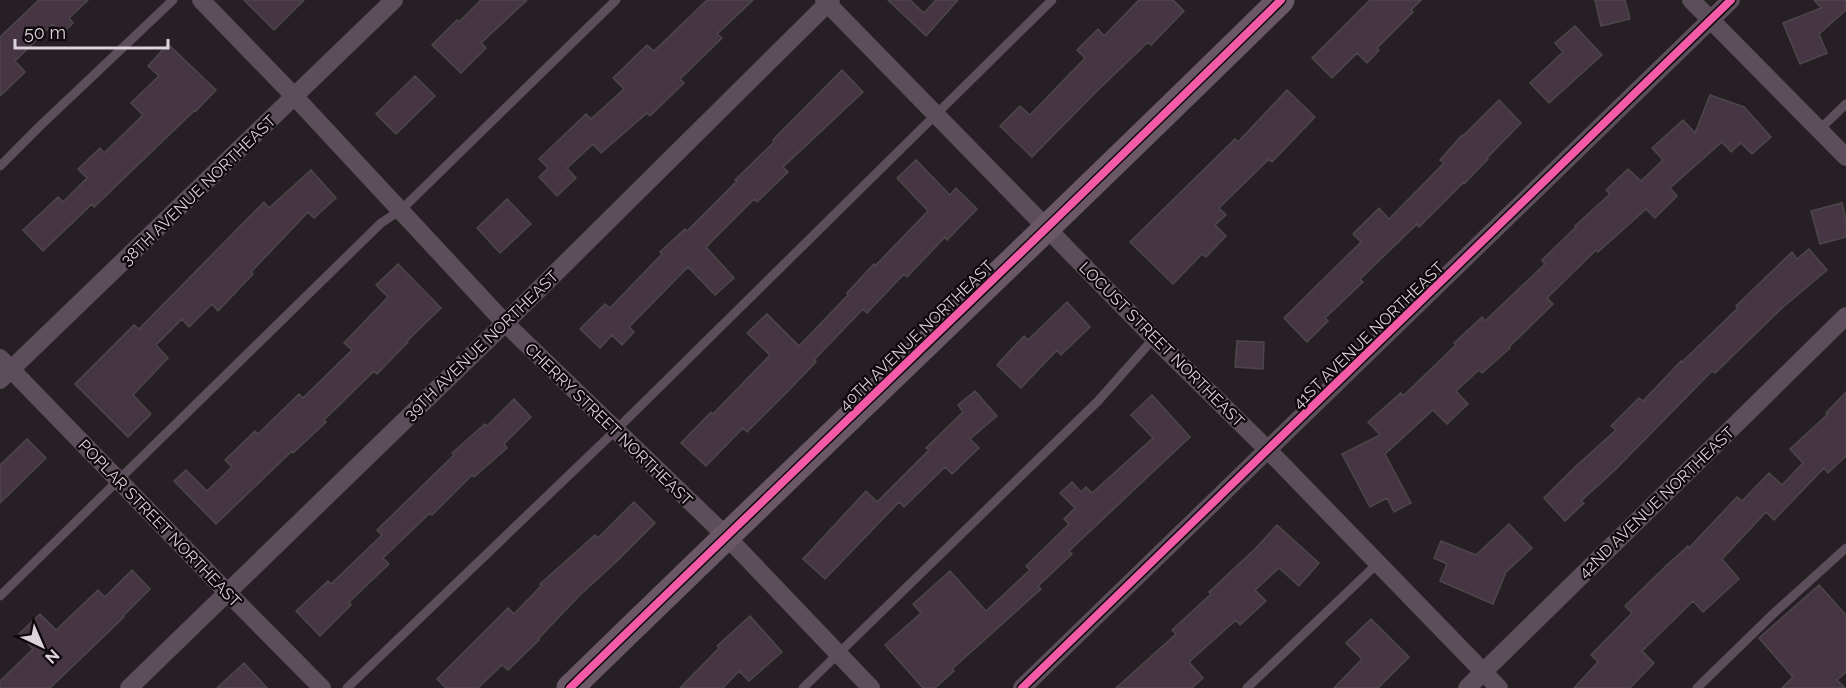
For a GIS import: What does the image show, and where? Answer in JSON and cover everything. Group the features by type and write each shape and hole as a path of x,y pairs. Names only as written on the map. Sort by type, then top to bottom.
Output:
{"street":[{"name":"CHERRY STREET NORTHEAST","path":"201,0 296,97 505,323 726,536 872,688"},
{"name":"38TH AVENUE NORTHEAST","path":"4,369 296,97 394,0"},
{"name":"40TH AVENUE NORTHEAST","path":"570,688 1281,0"},
{"path":"1691,0 1846,157"},
{"name":"41ST AVENUE NORTHEAST","path":"1022,688 1731,0"},
{"name":"LOCUST STREET NORTHEAST","path":"828,1 935,114 1154,338 1268,450 1498,688"},
{"name":"39TH AVENUE NORTHEAST","path":"129,688 505,323 828,1"},
{"name":"42ND AVENUE NORTHEAST","path":"1467,688 1846,316"},
{"name":"POPLAR STREET NORTHEAST","path":"4,369 119,480 322,688"}],"lane":[{"path":"0,166 173,0"},
{"path":"0,596 381,223 401,210 616,0"},
{"path":"347,688 615,430 1052,0"},
{"path":"1819,130 1846,104"},
{"path":"802,688 1090,409 1154,338"},
{"path":"1698,688 1773,614 1846,548"},
{"path":"1247,688 1378,563"}],"building":[{"path":"39,0 88,0 69,18 73,23 62,34 53,24 15,61 25,72 0,96 0,37"},
{"path":"244,0 304,0 274,30"},
{"path":"481,0 527,0 481,43 486,48 461,73 432,45"},
{"path":"707,0 753,0 717,34 722,38 680,79 684,83 650,116 647,113 601,153 593,144 567,168 576,178 557,196 539,177 548,168 539,159 586,114 591,119 624,89 613,78 647,45 654,51"},
{"path":"888,0 910,0 924,13 936,0 958,0 926,36"},
{"path":"1139,0 1173,0 1184,11 1151,45 1148,42 1032,157 1000,126 1020,106 1030,115 1085,58 1077,50 1098,29 1104,36"},
{"path":"1370,0 1421,0 1411,10 1413,12 1377,48 1379,50 1367,63 1357,53 1332,78 1312,58"},
{"path":"1595,0 1625,0 1630,19 1601,26"},
{"path":"1814,0 1846,0 1846,10 1819,34 1827,53 1800,64 1783,23 1821,8"},
{"path":"1575,26 1602,55 1549,103 1530,83 1563,52 1555,43"},
{"path":"168,44 216,90 94,207 92,204 43,251 23,230 58,197 63,202 87,178 78,169 100,148 104,153 143,115 131,103 159,76 148,66"},
{"path":"842,70 863,92 783,167 788,172 757,202 754,199 706,247 734,278 715,295 688,267 629,327 634,332 622,345 612,335 600,348 580,329 605,304 610,308 662,254 660,252 685,229 687,231 737,181 735,180"},
{"path":"415,76 435,96 396,134 376,114"},
{"path":"1287,90 1315,117 1272,162 1269,159 1219,208 1226,215 1215,225 1226,236 1206,257 1202,254 1173,284 1130,242 1235,139 1238,142"},
{"path":"1710,95 1744,107 1771,137 1752,154 1741,143 1731,152 1722,142 1670,188 1677,196 1655,218 1646,209 1598,252 1596,250 1547,298 1553,304 1510,348 1482,373 1479,370 1456,391 1468,404 1447,424 1433,410 1385,454 1411,503 1394,512 1387,498 1370,507 1342,454 1380,435 1368,422 1401,393 1403,396 1456,345 1454,343 1482,317 1485,321 1545,264 1542,260 1610,194 1606,190 1628,169 1641,181 1663,160 1652,148 1683,120 1695,133"},
{"path":"1499,100 1521,123 1465,183 1419,227 1417,224 1360,279 1363,282 1325,318 1328,321 1307,342 1284,318 1361,242 1353,234 1379,208 1389,219 1444,163 1440,160 1462,135"},
{"path":"916,160 950,195 956,188 977,209 947,240 945,237 907,277 904,274 867,313 863,309 814,360 816,362 747,432 743,428 706,466 681,443 711,412 713,414 770,355 747,333 767,314 799,346 874,264 875,266 928,211 897,178"},
{"path":"311,170 336,198 314,218 308,212 251,272 253,274 218,311 212,304 189,327 182,319 156,345 168,358 133,395 151,414 128,437 75,384 134,325 139,329 264,202 269,208"},
{"path":"507,199 531,224 500,253 477,228"},
{"path":"1842,203 1846,219 1846,237 1820,244 1811,211"},
{"path":"1809,249 1827,270 1782,308 1715,373 1712,371 1615,470 1581,501 1584,503 1565,521 1544,498 1616,430 1611,426 1639,398 1643,401 1792,252 1797,259"},
{"path":"398,264 441,308 377,374 374,371 324,420 326,422 293,453 292,451 216,524 174,481 186,470 207,491 232,467 225,460 255,431 258,434 299,394 303,398 352,350 344,343 388,297 376,285"},
{"path":"1067,302 1090,327 1061,355 1057,350 1021,388 997,365 1024,336 1028,340"},
{"path":"1237,341 1264,342 1263,369 1235,367"},
{"path":"975,391 997,416 970,439 979,448 952,474 945,467 904,507 899,502 825,579 803,559 866,491 877,502 929,450 926,448 963,412 958,405"},
{"path":"1846,392 1846,456 1828,473 1824,468 1774,520 1766,512 1722,559 1739,579 1703,612 1693,601 1642,651 1654,663 1630,688 1574,688 1598,662 1591,655 1632,613 1625,606 1688,546 1689,548 1737,497 1742,501 1769,473 1782,485 1803,463 1790,449 1828,414 1826,413"},
{"path":"1152,395 1190,437 1069,551 1072,554 1038,586 1041,589 952,669 954,671 935,688 923,688 885,645 921,613 913,604 950,571 986,611 1030,570 1026,566 1069,524 1064,519 1075,508 1060,493 1072,482 1081,492 1086,487 1092,493 1153,438 1131,415"},
{"path":"514,399 531,417 504,444 507,448 474,477 472,475 432,515 430,513 383,558 389,564 349,602 351,605 320,636 296,611 328,581 331,584 382,535 377,530 454,455 452,453 485,424 487,426"},
{"path":"27,439 46,458 0,503 0,465"},
{"path":"634,502 655,523 580,595 508,670 502,665 478,688 446,688 437,679 508,608 514,614 542,585 540,584 595,535 598,538"},
{"path":"1509,524 1532,548 1506,572 1493,604 1440,581 1447,564 1434,558 1441,541 1476,555"},
{"path":"1277,525 1319,563 1299,586 1279,568 1255,590 1266,601 1240,625 1236,620 1189,662 1203,678 1192,688 1116,688 1176,634 1172,630 1211,594 1209,592"},
{"path":"132,570 150,589 50,688 0,688 0,681 33,649 19,634 40,614 56,630 98,590 105,597"},
{"path":"1819,585 1846,615 1846,672 1837,680 1845,688 1782,688 1793,677 1759,638"},
{"path":"750,616 782,652 749,681 739,671 723,688 680,688 719,648 717,646"},
{"path":"1371,619 1409,657 1378,688 1334,688 1362,659 1346,643"},
{"path":"244,663 267,688 217,688"}],"cycle path":[{"path":"570,688 1281,0"},
{"path":"1022,688 1731,0"}]}
